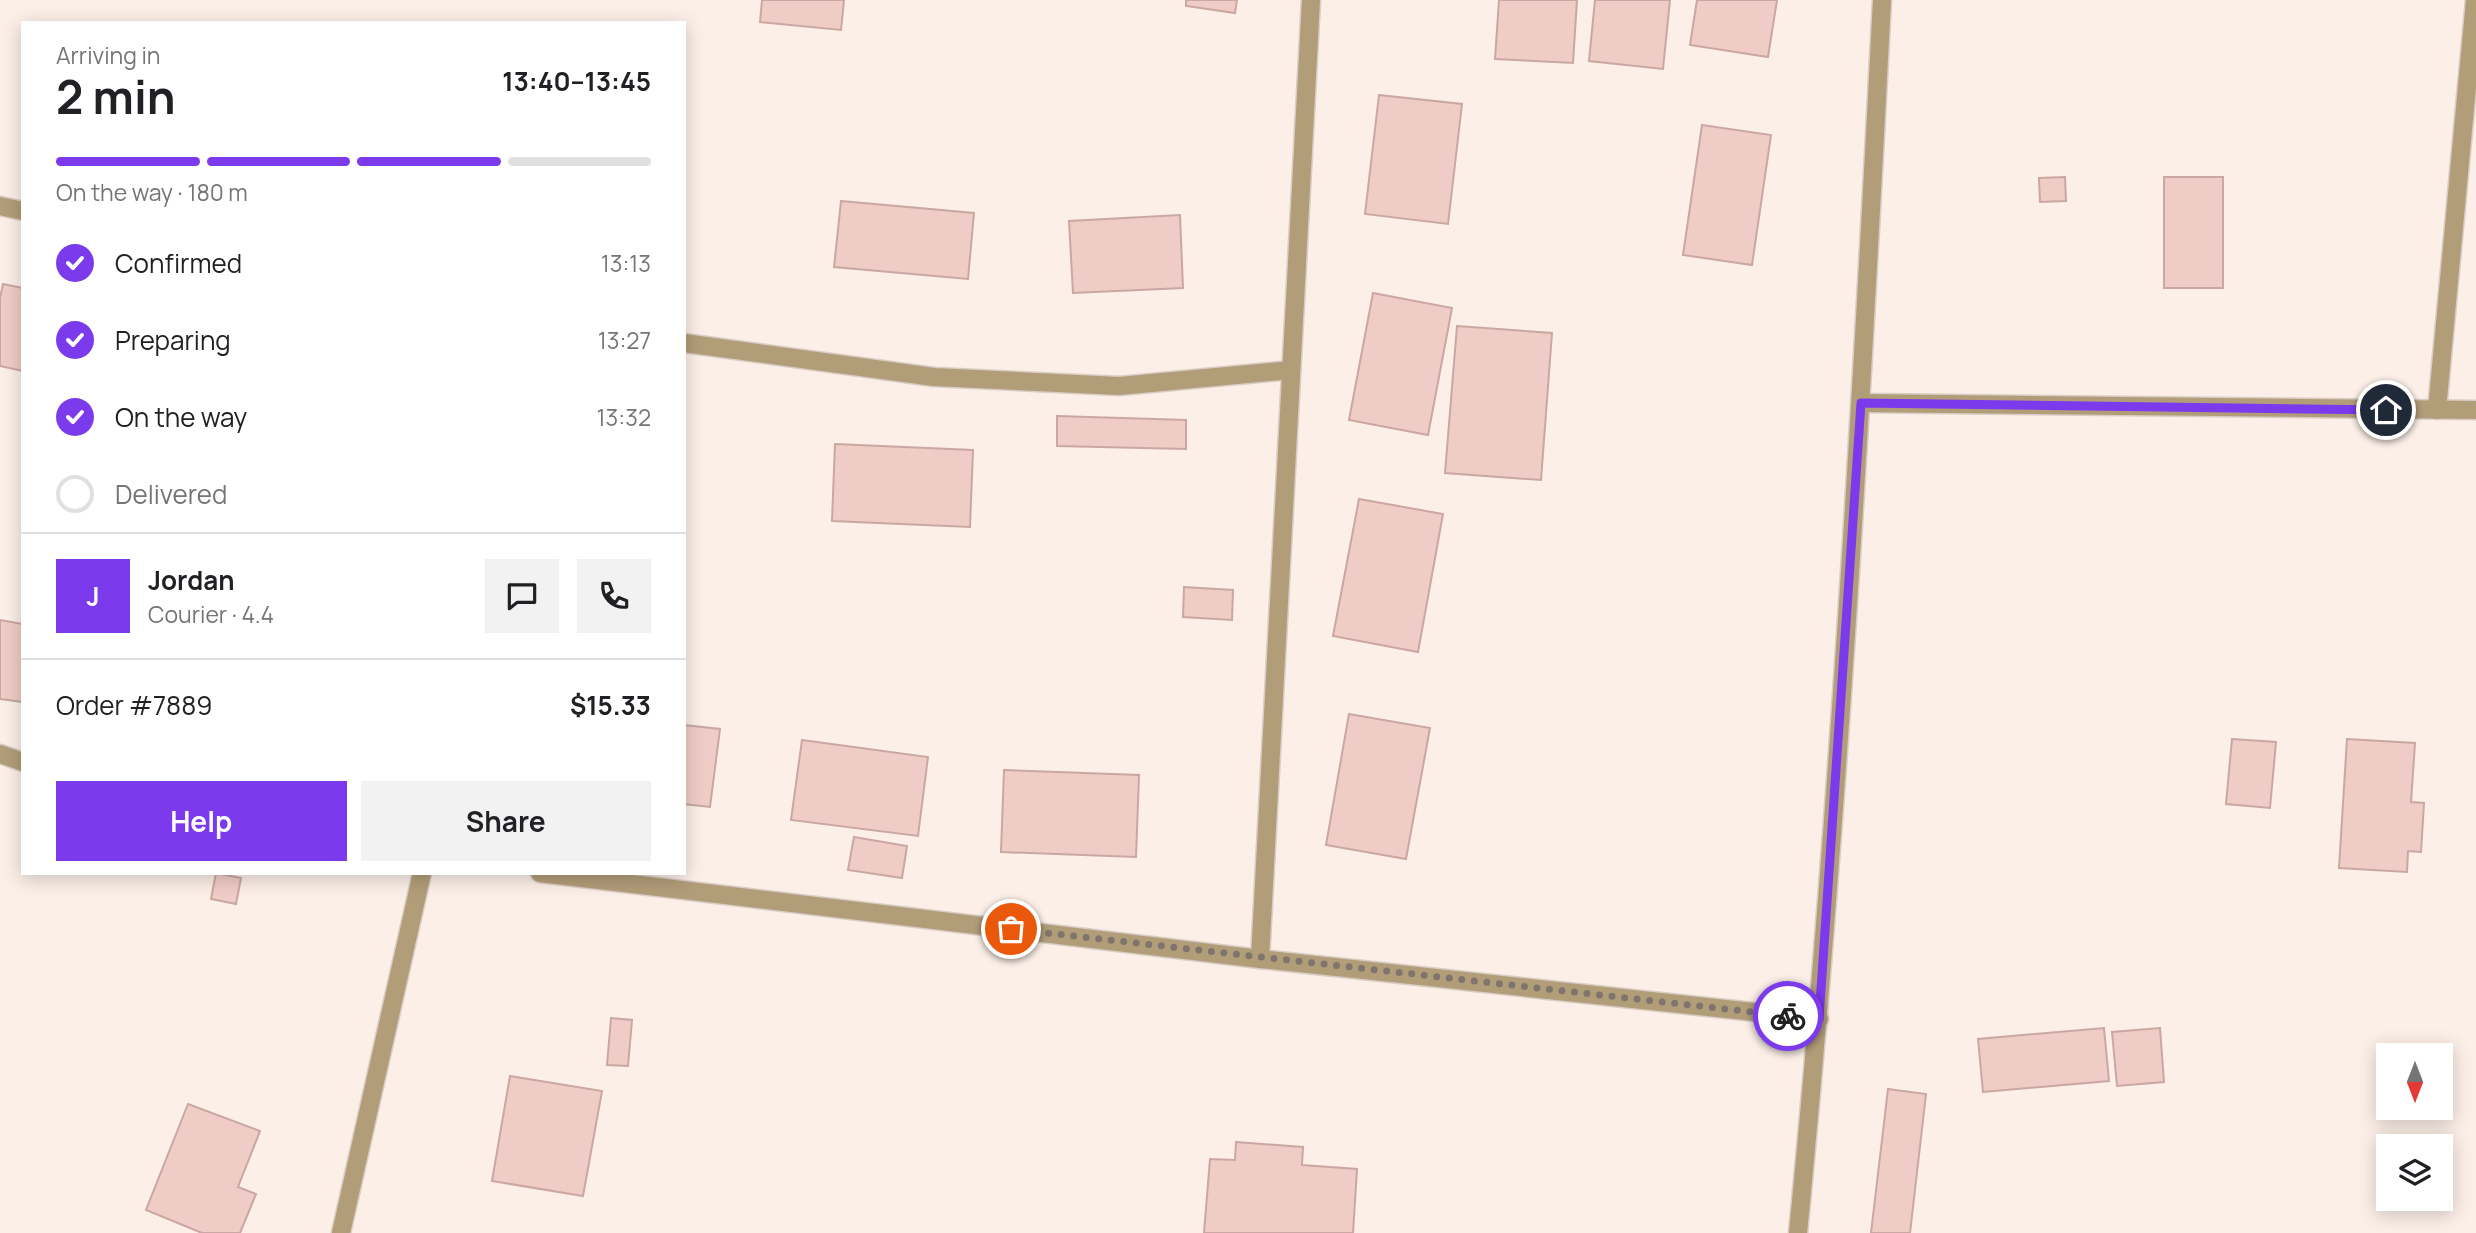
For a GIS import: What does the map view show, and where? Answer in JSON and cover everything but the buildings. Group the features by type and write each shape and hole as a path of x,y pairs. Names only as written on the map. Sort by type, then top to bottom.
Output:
{"street":[{"path":"1260,959 1311,0"},
{"path":"1798,1233 1819,1019 1861,403 1882,0"},
{"path":"2437,410 2475,0"},
{"path":"0,206 21,211"},
{"path":"686,343 934,377 1119,386 1292,370"},
{"path":"1861,403 2476,410"},
{"path":"0,754 21,761"},
{"path":"341,1233 422,875"},
{"path":"557,875 1260,959 1819,1019"}],"way so far":[{"path":"1011,929 1788,1016"}],"route":[{"path":"1788,1016 1819,1019 1861,403 2386,410"}]}
